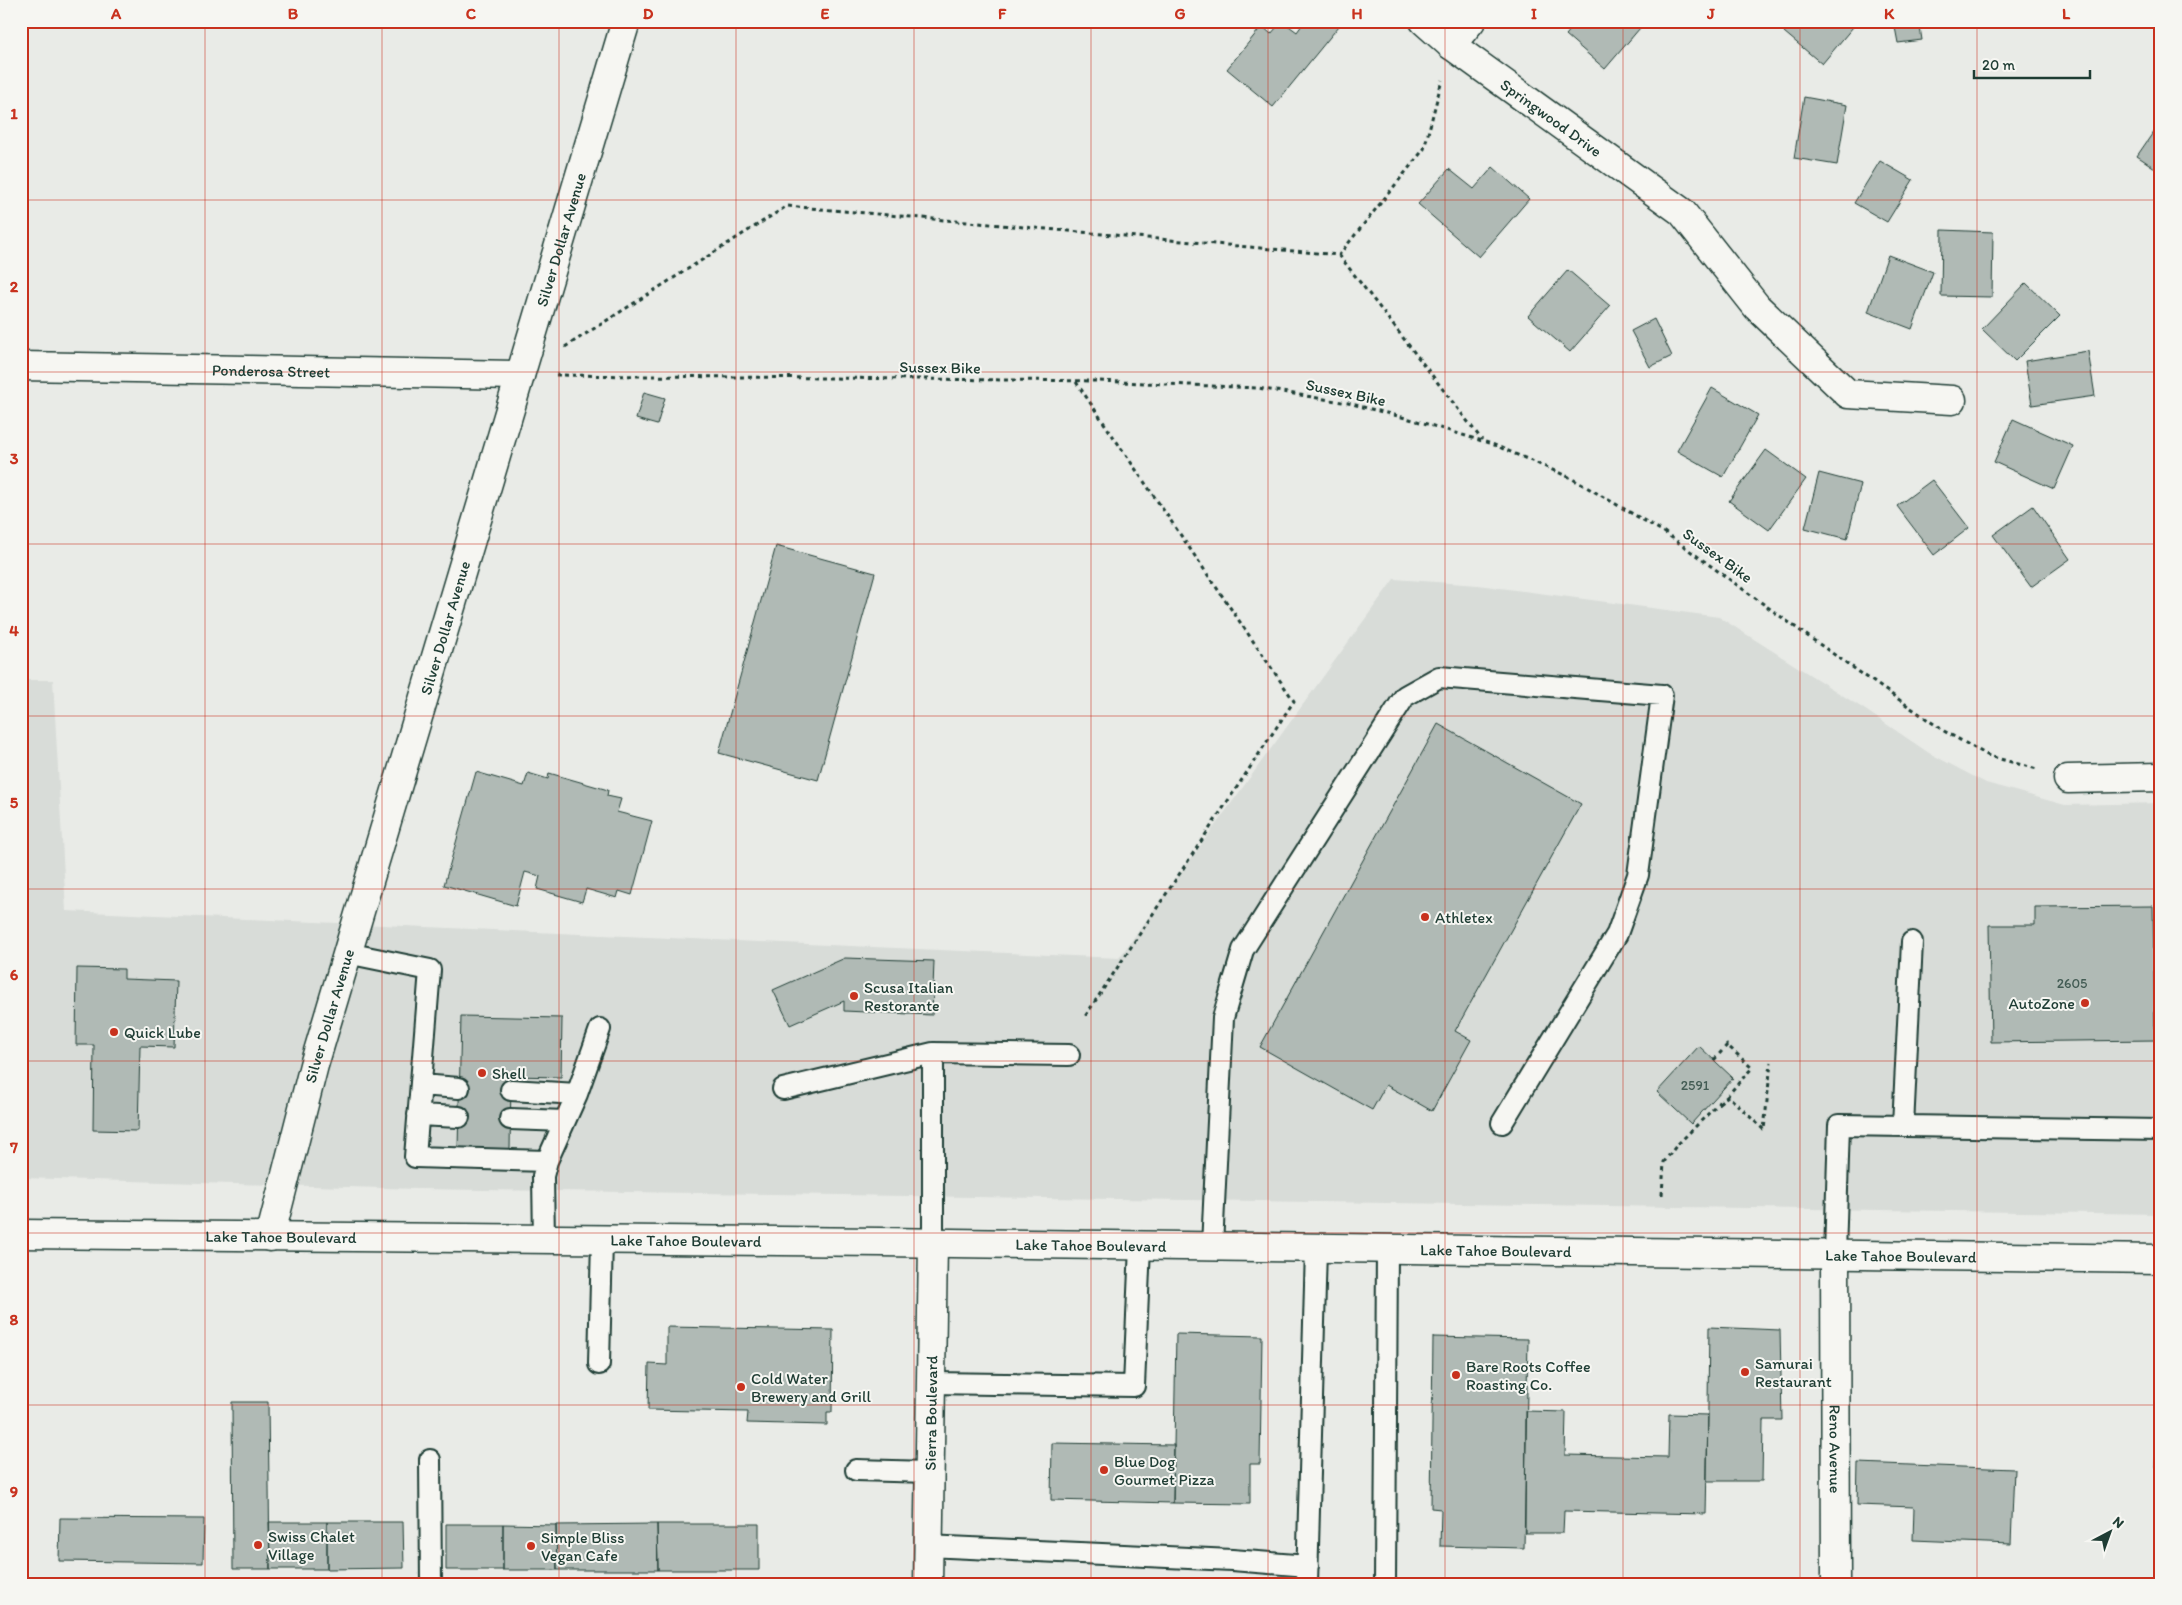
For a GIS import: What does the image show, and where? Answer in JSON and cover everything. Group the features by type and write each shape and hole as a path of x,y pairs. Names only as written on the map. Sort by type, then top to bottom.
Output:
{"main road":[{"name":"Silver Dollar Avenue","path":"270,1237 314,1065 626,21"},
{"name":"Springwood Drive","path":"1424,21 1451,45 1682,212 1757,307 1848,394 1952,400"},
{"path":"1451,45 1471,21"},
{"name":"Ponderosa Street","path":"21,366 520,375"},
{"path":"2068,779 2161,777"},
{"name":"Lake Tahoe Boulevard","path":"21,1234 1212,1246 2161,1259"},
{"name":"Sierra Boulevard","path":"928,1584 933,1243"},
{"name":"Reno Avenue","path":"1835,1254 1836,1584"}],"lane":[{"path":"1212,1246 1223,1018 1243,950 1405,696 1439,677 1662,695 1638,875 1616,934 1502,1123"},
{"path":"1903,1126 1912,942"},
{"path":"347,953 430,970 415,1157 547,1161"},
{"path":"544,1240 543,1176 547,1161 577,1094 600,1029"},
{"path":"933,1053 933,1243"},
{"path":"783,1089 933,1053 1069,1055"},
{"path":"420,1084 459,1088"},
{"path":"511,1090 577,1094"},
{"path":"418,1115 459,1117"},
{"path":"510,1120 565,1122"},
{"path":"1835,1254 1839,1125 2161,1130"},
{"path":"599,1364 602,1240"},
{"path":"931,1383 1134,1386 1140,1246"},
{"path":"928,1546 1232,1560 1308,1575 1316,1248"},
{"path":"1385,1584 1387,1249"},
{"path":"430,1460 431,1584"},
{"path":"856,1470 929,1472"}],"path":[{"path":"1339,255 1424,149 1451,45"},
{"path":"520,375 787,206 1339,255 1482,441"},
{"name":"Sussex Bike","path":"520,375 1076,381 1258,388 1348,403 1482,441 1569,477 1664,532 1809,637 1951,735 1988,756 2068,779"},
{"path":"1076,381 1294,701 1084,1018"},
{"path":"1662,1194 1664,1162 1676,1146 1728,1096 1752,1068 1726,1046 1714,1060"},
{"path":"1728,1096 1764,1130 1771,1062"},
{"path":"1714,1100 1719,1103"}],"shaded area":[{"path":"1394,579 1478,585 1719,617 1864,709 1929,753 1986,783 2065,805 2161,803 2161,1214 419,1189 21,1178 21,680 53,680 66,911 1119,958"}],"building":[{"path":"1282,21 1297,32 1305,21 1333,21 1339,26 1273,107 1227,69 1262,26 1271,34"},
{"path":"1578,21 1646,21 1605,69 1566,35"},
{"path":"1793,21 1858,21 1822,64 1784,32"},
{"path":"1919,21 1922,40 1898,43 1894,22"},
{"path":"1804,97 1847,105 1837,165 1794,158"},
{"path":"2161,121 2161,172 2137,156"},
{"path":"1880,161 1913,180 1887,222 1854,203"},
{"path":"1493,167 1529,199 1479,257 1418,204 1449,169 1474,189"},
{"path":"1942,230 1993,232 1992,297 1941,296"},
{"path":"1888,255 1933,272 1912,329 1868,312"},
{"path":"1568,270 1610,306 1570,352 1528,316"},
{"path":"2026,283 2060,316 2015,361 1982,329"},
{"path":"1654,319 1672,356 1650,367 1631,331"},
{"path":"2088,351 2095,396 2032,405 2025,361"},
{"path":"1712,388 1758,415 1723,477 1677,451"},
{"path":"644,392 665,398 657,425 636,419"},
{"path":"2013,419 2073,446 2054,489 1994,462"},
{"path":"1766,450 1806,479 1769,530 1729,501"},
{"path":"1819,473 1861,484 1847,539 1805,528"},
{"path":"1932,480 1969,528 1934,555 1897,506"},
{"path":"2033,506 2070,559 2031,587 1993,535"},
{"path":"776,546 875,573 818,780 719,753"},
{"name":"Athletex","path":"1438,724 1581,804 1455,1031 1471,1040 1432,1111 1386,1085 1372,1110 1260,1047"},
{"path":"476,772 524,786 528,773 548,779 549,773 608,790 607,796 621,799 617,812 652,821 632,895 619,891 617,898 586,889 582,902 537,889 540,876 525,872 516,906 444,885"},
{"path":"2153,906 2155,1040 1991,1042 1989,925 2035,925 2035,907"},
{"name":"Scusa Italian Restorante","path":"845,958 934,961 932,1015 844,1011 844,1001 790,1025 773,990"},
{"path":"77,968 124,969 124,979 176,981 174,1047 140,1046 138,1131 93,1130 94,1045 76,1045"},
{"path":"461,1016 562,1018 561,1077 511,1076 510,1150 458,1149"},
{"path":"1699,1046 1733,1078 1691,1124 1657,1092"},
{"name":"Cold Water Brewery and Grill","path":"667,1327 833,1330 832,1412 827,1412 827,1425 747,1423 748,1412 648,1410 649,1364 667,1365"},
{"name":"Samurai Restaurant","path":"1709,1327 1780,1330 1782,1420 1763,1420 1762,1481 1707,1481"},
{"path":"1176,1334 1262,1336 1260,1464 1250,1464 1250,1504 1173,1503"},
{"path":"1433,1337 1528,1339 1524,1548 1440,1546 1441,1509 1431,1508"},
{"path":"232,1402 268,1402 270,1569 233,1569"},
{"path":"1526,1411 1566,1412 1565,1455 1668,1457 1669,1414 1708,1415 1706,1514 1564,1511 1563,1533 1525,1533"},
{"path":"2158,1415 2161,1415 2161,1500 2155,1499"},
{"path":"1052,1443 1174,1445 1173,1503 1051,1500"},
{"path":"1858,1463 2014,1469 2011,1544 1913,1540 1914,1507 1857,1505"},
{"path":"60,1518 204,1519 203,1563 59,1561"},
{"path":"269,1522 327,1522 327,1569 270,1569"},
{"path":"327,1522 403,1522 404,1568 327,1569"},
{"path":"446,1524 503,1524 503,1570 446,1570"},
{"path":"503,1524 556,1525 557,1570 503,1570"},
{"path":"657,1524 759,1524 759,1570 658,1570"},
{"path":"657,1524 658,1570 557,1570 556,1525"}],"place":[{"name":"Athletex","path":"1425,917"},
{"name":"Scusa Italian Restorante","path":"854,996"},
{"name":"AutoZone","path":"2085,1003"},
{"name":"Quick Lube","path":"114,1032"},
{"name":"Shell","path":"482,1073"},
{"name":"Samurai Restaurant","path":"1745,1372"},
{"name":"Bare Roots Coffee Roasting Co.","path":"1456,1375"},
{"name":"Cold Water Brewery and Grill","path":"741,1387"},
{"name":"Blue Dog Gourmet Pizza","path":"1104,1470"},
{"name":"Swiss Chalet Village","path":"258,1545"},
{"name":"Simple Bliss Vegan Cafe","path":"531,1546"}]}
